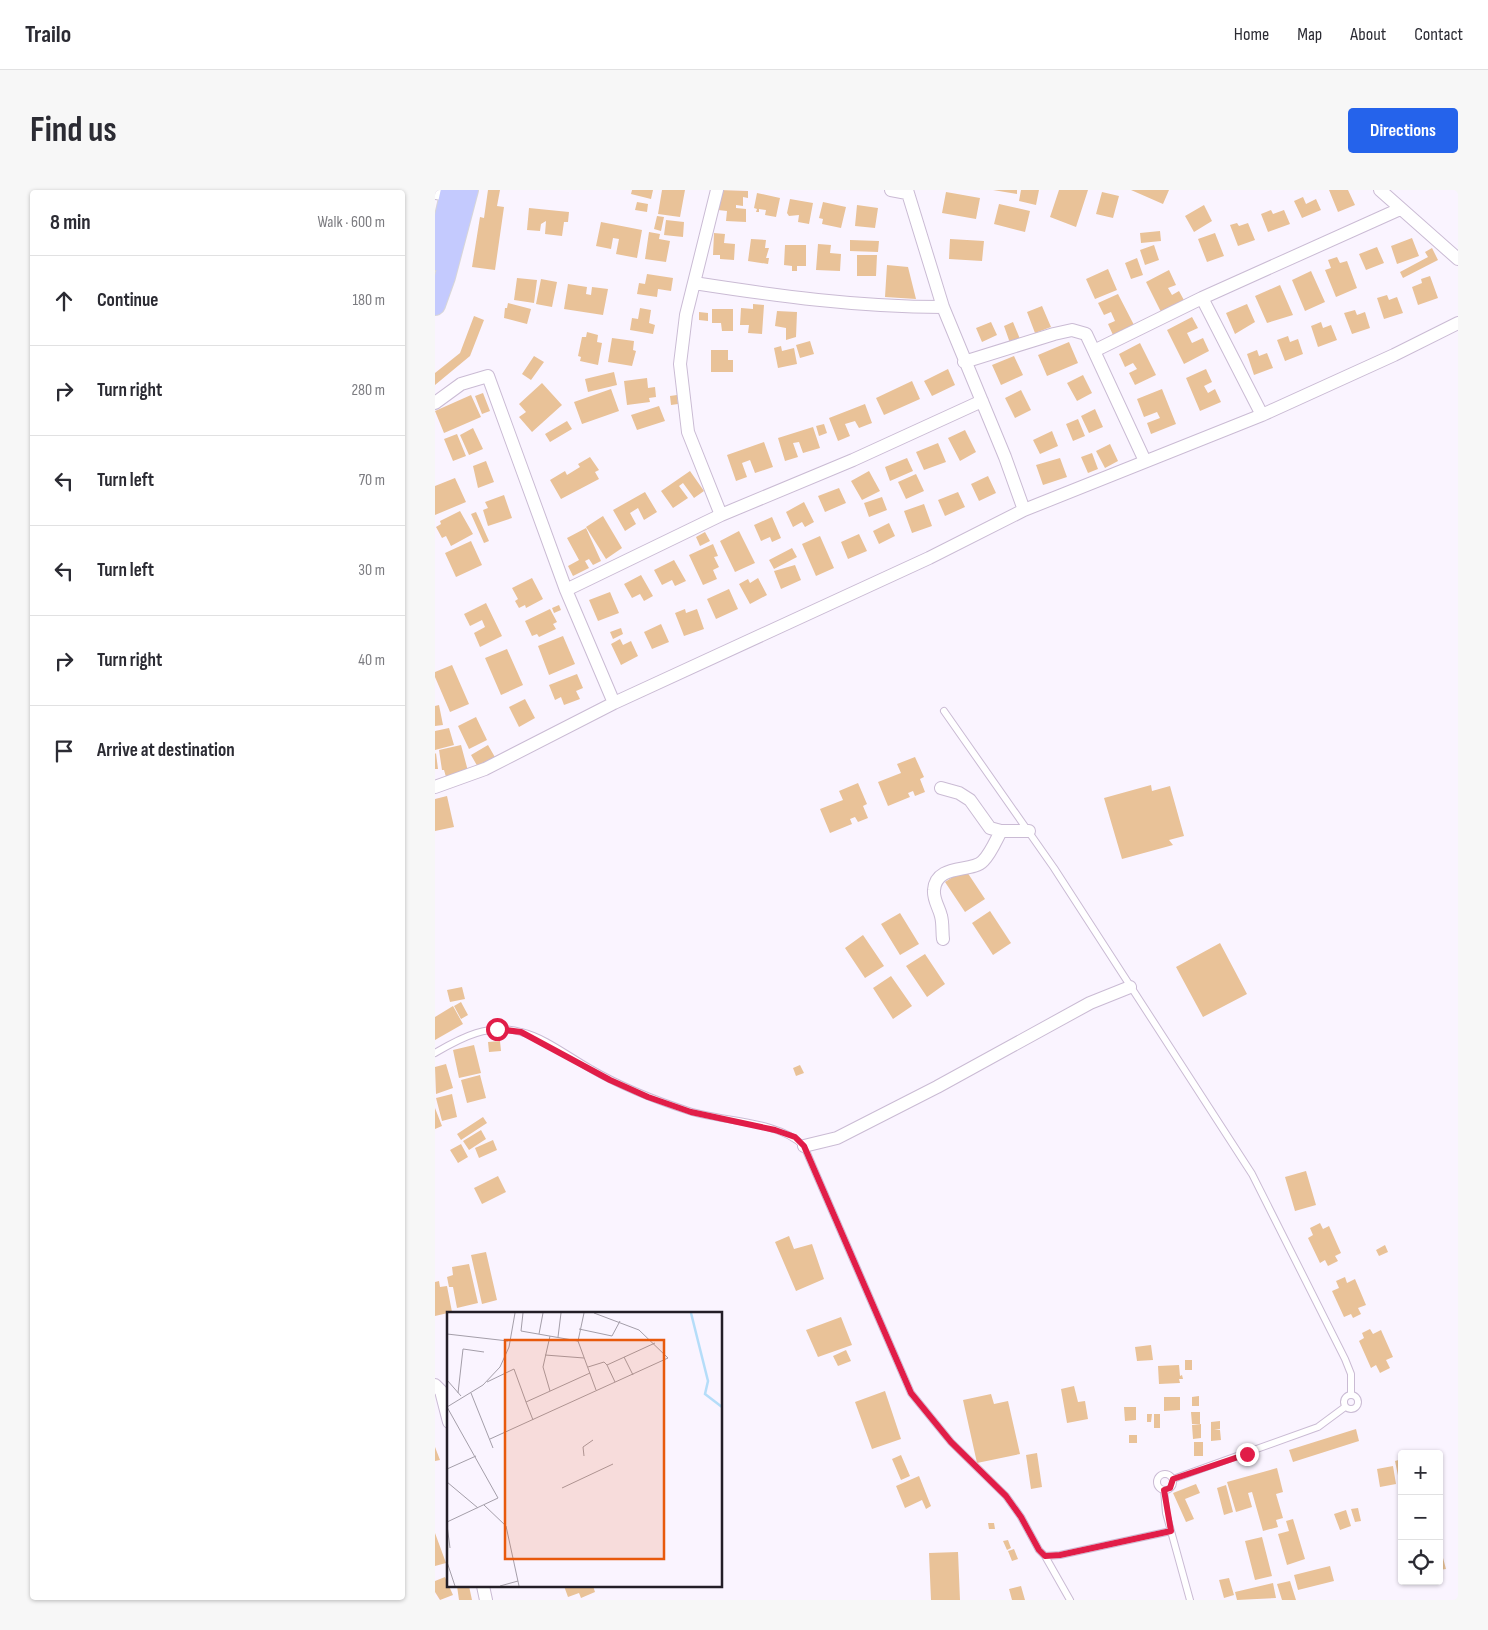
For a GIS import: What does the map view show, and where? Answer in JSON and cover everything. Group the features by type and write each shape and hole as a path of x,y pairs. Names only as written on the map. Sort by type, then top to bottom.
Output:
{"main road":[{"path":"435,260 451,192"},
{"path":"435,305 448,268 451,192"}],"street":[{"path":"717,190 693,283 680,364 688,432 721,515"},
{"path":"891,190 907,191 943,306 964,362 983,401 1024,510"},
{"path":"1379,190 1458,259"},
{"path":"1094,351 1202,298 1400,209"},
{"path":"693,283 817,301 882,306 943,306"},
{"path":"1202,298 1262,415"},
{"path":"435,787 485,769 614,703 929,558 1024,510 1262,415 1394,355 1458,323"},
{"path":"964,362 1054,334 1072,330 1086,334 1145,461"},
{"path":"435,403 461,384 488,376 566,590 614,703"},
{"path":"566,590 721,515 853,460 983,401"},
{"path":"941,788 959,793 969,800 990,828 1001,831 1029,831"},
{"path":"943,939 941,916 933,888 938,879 952,870 976,866 983,861 1001,831"},
{"path":"804,1146 837,1138 937,1087 1090,1004 1130,987"},
{"path":"435,1385 441,1391 447,1414"}],"lane":[{"path":"944,711 1029,831 1214,1114 1267,1200 1349,1368 1351,1374 1351,1395 1344,1401 1345,1407"},
{"path":"435,1053 468,1035 483,1030 521,1032 610,1080 648,1097 691,1112 775,1130 795,1137 804,1146 911,1393 951,1442 1006,1496 1021,1517 1070,1600"},
{"path":"1345,1407 1351,1410 1357,1407 1357,1398 1351,1395"},
{"path":"1173,1479 1318,1427 1345,1407"},
{"path":"1173,1479 1166,1473 1159,1475 1157,1484 1164,1490 1171,1531 1190,1600"},
{"path":"1164,1490 1170,1488 1173,1479"},
{"path":"1045,1556 1060,1555 1171,1531"}],"building":[{"path":"488,190 500,190 497,206 504,207 495,270 472,267 480,217 484,218"},
{"path":"632,190 653,190 651,199 631,194"},
{"path":"662,190 685,190 680,217 658,214"},
{"path":"719,190 748,191 748,198 743,197 743,206 736,205 736,208 746,209 746,222 726,221 727,211 718,210"},
{"path":"993,190 1017,190 1017,194"},
{"path":"1021,190 1039,190 1036,205 1019,201"},
{"path":"1059,190 1088,190 1076,227 1050,217"},
{"path":"1131,190 1169,190 1163,204"},
{"path":"1329,190 1348,190 1355,205 1338,212"},
{"path":"946,192 980,198 976,219 942,213"},
{"path":"1102,192 1119,196 1113,218 1096,214"},
{"path":"757,193 780,198 776,217 765,215 766,210 759,209 759,212 756,212 757,209 754,208"},
{"path":"1303,197 1306,204 1316,199 1321,210 1302,218 1294,201"},
{"path":"790,199 813,203 809,224 798,222 799,215 789,216 787,213"},
{"path":"637,202 648,204 647,212 635,210"},
{"path":"823,202 846,207 841,228 822,224 823,219 819,218"},
{"path":"999,204 1030,211 1025,232 994,224"},
{"path":"857,205 878,208 875,228 855,226"},
{"path":"1204,205 1212,221 1194,232 1185,216"},
{"path":"529,208 569,212 568,222 564,222 562,236 545,234 546,221 541,224 540,231 527,230"},
{"path":"1271,210 1273,214 1284,210 1290,224 1268,232 1261,214"},
{"path":"657,216 664,217 661,231 654,229"},
{"path":"666,220 684,222 683,237 664,235"},
{"path":"601,222 642,230 637,258 616,254 619,239 613,238 611,249 596,246"},
{"path":"1237,223 1239,226 1248,223 1255,240 1238,246 1230,225"},
{"path":"1160,231 1161,241 1141,243 1140,233"},
{"path":"649,232 660,234 659,239 670,241 666,262 645,259"},
{"path":"714,233 725,234 724,243 735,244 734,260 720,259 720,255 713,255"},
{"path":"1215,233 1224,256 1207,262 1198,239"},
{"path":"1412,238 1419,256 1397,264 1391,246"},
{"path":"751,239 766,240 765,248 769,248 766,258 769,258 768,264 748,261"},
{"path":"950,239 984,241 982,261 949,259"},
{"path":"850,240 879,241 878,252 850,251"},
{"path":"818,244 831,245 830,253 841,254 840,271 816,270"},
{"path":"785,245 806,245 806,266 797,266 797,271 792,271 792,266 784,265"},
{"path":"1154,245 1159,260 1145,265 1140,250"},
{"path":"1377,247 1384,263 1366,270 1359,254"},
{"path":"1432,248 1438,260 1403,278 1400,272 1428,257 1425,252"},
{"path":"857,255 877,255 876,276 857,276"},
{"path":"1337,257 1340,263 1347,261 1357,288 1336,297 1325,270 1331,268 1328,260"},
{"path":"1137,258 1143,275 1131,279 1125,263"},
{"path":"887,265 908,267 916,299 885,297"},
{"path":"1108,269 1117,290 1095,299 1086,279"},
{"path":"1169,270 1176,285 1168,288 1172,295 1179,291 1185,302 1162,314 1146,282"},
{"path":"1311,271 1325,302 1305,311 1292,280"},
{"path":"647,274 673,278 671,291 658,289 657,297 637,294 639,283 645,284"},
{"path":"1430,276 1438,298 1418,305 1412,287 1422,283 1421,279"},
{"path":"517,278 537,280 534,303 514,300"},
{"path":"541,279 557,282 552,307 536,304"},
{"path":"568,284 587,287 586,294 591,295 592,287 608,289 603,315 564,309"},
{"path":"1280,285 1293,315 1267,323 1255,296"},
{"path":"1118,294 1134,325 1113,335 1108,324 1115,321 1111,312 1104,315 1098,303"},
{"path":"1387,295 1389,300 1397,297 1403,313 1384,319 1377,298"},
{"path":"508,303 531,309 527,324 504,318 505,308 507,308"},
{"path":"753,304 764,305 762,334 748,333 749,325 740,325 741,308 753,309"},
{"path":"1247,304 1255,322 1235,334 1226,313"},
{"path":"1042,306 1051,327 1035,333 1027,312"},
{"path":"640,308 651,310 649,323 655,325 653,334 630,330 632,318 638,319"},
{"path":"712,309 733,309 733,331 722,331 721,323 712,323"},
{"path":"1355,310 1357,315 1365,312 1370,328 1352,334 1344,313"},
{"path":"777,311 797,312 796,337 786,340 786,328 775,326"},
{"path":"699,312 708,313 708,321 699,320"},
{"path":"474,316 484,320 470,356 435,385 435,373 460,353"},
{"path":"1192,317 1198,328 1187,333 1192,343 1203,338 1209,351 1184,364 1167,330"},
{"path":"991,322 997,335 982,342 976,328"},
{"path":"1013,322 1020,339 1010,343 1004,326"},
{"path":"1321,322 1323,328 1331,325 1337,340 1318,347 1311,326"},
{"path":"587,332 598,335 597,342 602,343 598,365 580,361 581,357 578,356 582,337 586,337"},
{"path":"1288,336 1290,342 1298,339 1303,354 1285,361 1277,340"},
{"path":"612,338 634,341 633,350 636,351 632,366 608,362"},
{"path":"810,341 814,354 800,358 796,345"},
{"path":"1069,342 1078,363 1047,376 1038,355"},
{"path":"1140,343 1156,375 1135,385 1129,373 1137,369 1133,363 1125,367 1119,354"},
{"path":"781,346 782,351 794,348 797,364 778,368 774,348"},
{"path":"711,350 728,350 728,360 733,360 733,372 711,372"},
{"path":"1257,350 1259,356 1267,353 1273,368 1254,375 1247,354"},
{"path":"534,356 544,362 531,380 522,374"},
{"path":"1014,356 1023,375 1001,385 992,365"},
{"path":"948,369 955,385 932,396 924,381"},
{"path":"1206,369 1212,382 1204,386 1208,393 1215,389 1221,402 1200,411 1186,378"},
{"path":"614,372 617,385 588,392 585,379"},
{"path":"1083,375 1092,393 1077,401 1067,383"},
{"path":"647,378 648,388 655,387 656,397 649,398 650,402 627,405 624,381"},
{"path":"912,381 920,399 884,415 876,398"},
{"path":"542,383 562,405 532,432 519,417 526,412 519,404"},
{"path":"611,389 619,411 582,424 574,402"},
{"path":"1162,389 1176,424 1151,434 1147,423 1160,418 1157,412 1144,417 1137,399"},
{"path":"1021,390 1031,410 1015,418 1005,398"},
{"path":"483,393 490,411 482,414 475,396"},
{"path":"471,395 481,417 444,433 435,411"},
{"path":"677,395 678,404 671,405 670,396"},
{"path":"865,404 872,423 859,428 855,421 845,424 850,436 838,441 829,418"},
{"path":"659,406 665,421 637,430 631,415"},
{"path":"1095,409 1103,427 1089,433 1081,416"},
{"path":"1078,419 1085,436 1073,441 1066,424"},
{"path":"567,421 572,429 550,442 545,434"},
{"path":"824,424 827,433 819,436 816,426"},
{"path":"813,427 820,448 803,453 799,442 793,443 798,457 785,461 778,438"},
{"path":"473,428 483,449 469,455 460,435"},
{"path":"965,430 976,452 960,461 948,438"},
{"path":"1052,431 1058,446 1040,454 1033,440"},
{"path":"457,434 466,456 453,461 444,439"},
{"path":"764,442 773,467 755,473 750,460 742,463 747,477 736,481 727,455"},
{"path":"938,443 946,462 924,470 916,452"},
{"path":"1110,444 1118,461 1105,468 1096,451"},
{"path":"1092,453 1098,469 1088,473 1081,457"},
{"path":"590,457 599,470 595,472 599,479 561,499 550,480 565,471 567,475 580,467 578,464"},
{"path":"907,458 913,471 890,481 885,467"},
{"path":"1060,458 1067,477 1043,485 1036,465"},
{"path":"486,461 494,482 478,488 473,466"},
{"path":"690,471 704,491 694,498 683,483 679,486 688,498 673,508 661,491"},
{"path":"869,471 880,491 862,500 851,481"},
{"path":"916,474 924,491 906,499 898,482"},
{"path":"988,476 996,493 979,501 971,484"},
{"path":"455,478 466,502 435,515 435,486"},
{"path":"839,488 846,503 825,512 818,496"},
{"path":"645,492 657,512 644,520 638,508 630,513 636,524 625,531 613,510"},
{"path":"958,492 965,507 945,516 938,500"},
{"path":"504,495 512,518 488,526 483,510 488,508 485,502"},
{"path":"882,497 887,510 869,517 864,503"},
{"path":"804,502 814,522 805,527 802,522 793,527 786,512"},
{"path":"924,504 932,526 912,533 904,511"},
{"path":"460,511 473,534 451,546 446,536 442,538 436,527 441,524 440,521"},
{"path":"476,512 489,541 484,543 471,514"},
{"path":"603,516 622,548 606,559 586,527"},
{"path":"772,517 781,538 772,542 770,537 761,541 754,525"},
{"path":"889,523 895,536 879,544 873,531"},
{"path":"586,528 601,561 593,565 589,559 585,561 589,568 573,576 568,566 579,560 567,538"},
{"path":"739,531 755,563 735,572 720,541"},
{"path":"705,532 710,541 700,546 696,537"},
{"path":"859,534 867,551 848,559 841,542"},
{"path":"820,536 834,568 816,576 802,544"},
{"path":"471,541 482,565 456,577 445,553"},
{"path":"713,544 718,556 714,557 719,567 713,570 717,579 703,585 689,555"},
{"path":"792,548 797,557 774,569 769,560"},
{"path":"674,560 686,581 675,586 672,580 662,585 654,570"},
{"path":"795,565 801,580 781,589 774,571"},
{"path":"641,575 653,596 644,601 640,594 632,598 624,584"},
{"path":"532,578 543,599 526,608 525,605 519,608 515,601 518,599 512,588"},
{"path":"758,578 767,595 750,604 739,584 748,579 750,583"},
{"path":"729,589 738,609 716,619 707,599"},
{"path":"610,592 619,613 598,621 589,600"},
{"path":"486,603 502,636 480,647 474,633 485,627 482,620 470,626 464,614"},
{"path":"559,605 561,610 554,613 552,608"},
{"path":"550,609 557,622 553,624 556,629 539,637 537,634 532,636 525,621"},
{"path":"685,609 686,613 697,609 704,629 684,636 675,613"},
{"path":"661,624 669,642 652,649 644,632"},
{"path":"621,628 623,634 613,639 610,632"},
{"path":"563,636 575,664 549,675 538,646"},
{"path":"620,639 623,645 631,641 638,656 621,665 611,644"},
{"path":"507,649 523,685 501,695 485,658"},
{"path":"452,665 469,704 450,712 435,677 435,672"},
{"path":"577,674 583,688 576,691 580,699 564,705 561,697 555,700 549,685"},
{"path":"525,699 535,718 519,727 509,707"},
{"path":"439,705 443,725 435,726 435,706"},
{"path":"476,717 487,740 469,749 458,726"},
{"path":"449,728 454,745 435,750 435,731"},
{"path":"461,745 468,771 446,777 444,770 442,770 439,750"},
{"path":"488,745 496,759 479,769 471,755"},
{"path":"436,753 438,769 435,769"},
{"path":"915,757 924,777 920,779 925,792 915,796 913,791 908,793 910,797 888,806 878,782 901,773 897,764"},
{"path":"858,783 867,804 863,806 868,818 858,822 855,817 850,819 852,824 830,833 820,809 843,800 839,791"},
{"path":"1151,785 1152,791 1170,786 1184,836 1169,840 1173,845 1122,859 1104,798"},
{"path":"447,796 454,827 435,831 435,799"},
{"path":"965,869 985,899 965,912 945,882"},
{"path":"990,911 1011,943 993,955 972,923"},
{"path":"900,913 919,944 900,955 881,924"},
{"path":"863,935 884,966 865,978 845,948"},
{"path":"1220,943 1247,994 1203,1017 1176,967"},
{"path":"925,954 945,984 927,997 906,966"},
{"path":"891,976 912,1006 893,1019 873,988"},
{"path":"462,987 465,999 450,1002 447,990"},
{"path":"461,1002 468,1015 461,1019 454,1006"},
{"path":"453,1006 463,1024 435,1040 435,1017"},
{"path":"500,1041 501,1051 489,1052 488,1042"},
{"path":"474,1045 481,1073 459,1078 453,1050"},
{"path":"446,1064 453,1088 436,1094 435,1067"},
{"path":"800,1065 804,1073 796,1076 793,1068"},
{"path":"480,1075 486,1098 467,1103 461,1080"},
{"path":"452,1094 457,1117 442,1121 436,1098"},
{"path":"435,1108 442,1126 435,1129"},
{"path":"483,1117 487,1123 461,1140 457,1134"},
{"path":"481,1130 486,1139 469,1150 463,1141"},
{"path":"493,1140 497,1150 479,1158 475,1148"},
{"path":"461,1144 468,1157 458,1163 450,1150"},
{"path":"1306,1171 1316,1205 1295,1211 1285,1177"},
{"path":"498,1176 506,1192 482,1204 474,1188"},
{"path":"1320,1223 1323,1229 1329,1226 1341,1253 1335,1256 1338,1261 1328,1266 1325,1260 1320,1263 1308,1238 1313,1235 1310,1228"},
{"path":"789,1236 794,1249 812,1244 824,1279 796,1291 775,1242"},
{"path":"1385,1245 1388,1252 1379,1256 1376,1250"},
{"path":"486,1252 497,1300 482,1304 471,1255"},
{"path":"469,1264 478,1303 457,1308 453,1287 449,1287 447,1277 453,1275 452,1267"},
{"path":"1345,1277 1347,1283 1355,1279 1366,1305 1358,1308 1361,1314 1353,1318 1351,1314 1344,1317 1332,1291 1339,1288 1336,1281"},
{"path":"439,1281 440,1287 447,1286 452,1312 435,1316 435,1282"},
{"path":"841,1317 852,1345 818,1357 806,1330"},
{"path":"1370,1329 1373,1334 1381,1330 1393,1357 1386,1360 1390,1368 1380,1373 1376,1365 1371,1368 1359,1341 1364,1338 1362,1333"},
{"path":"1151,1345 1153,1360 1137,1361 1135,1347"},
{"path":"846,1350 851,1361 838,1366 833,1356"},
{"path":"1185,1360 1192,1360 1192,1370 1185,1370"},
{"path":"1179,1365 1180,1376 1182,1375 1183,1379 1179,1379 1180,1383 1159,1384 1158,1366"},
{"path":"1074,1386 1078,1402 1085,1401 1088,1419 1067,1423 1061,1389"},
{"path":"885,1391 901,1439 872,1449 855,1402"},
{"path":"991,1394 994,1404 1008,1401 1020,1454 977,1463 963,1400"},
{"path":"1199,1396 1199,1406 1192,1406 1192,1397"},
{"path":"1164,1397 1180,1397 1180,1410 1164,1411"},
{"path":"1124,1407 1136,1407 1136,1420 1125,1421"},
{"path":"1191,1412 1200,1412 1200,1424 1192,1424"},
{"path":"1147,1414 1152,1414 1151,1422 1147,1422"},
{"path":"1154,1414 1160,1414 1160,1428 1154,1428"},
{"path":"1220,1421 1220,1429 1214,1430 1220,1430 1221,1440 1211,1441 1211,1422"},
{"path":"1201,1424 1201,1438 1193,1439 1192,1425"},
{"path":"1356,1429 1359,1441 1293,1462 1289,1450"},
{"path":"1129,1435 1137,1435 1137,1443 1129,1443"},
{"path":"1194,1442 1203,1442 1203,1456 1194,1456"},
{"path":"435,1447 440,1460 435,1461"},
{"path":"1037,1453 1042,1487 1031,1489 1026,1455"},
{"path":"901,1455 910,1476 901,1480 892,1459"},
{"path":"1398,1460 1398,1476 1395,1461"},
{"path":"1393,1466 1396,1484 1380,1487 1377,1469"},
{"path":"1277,1468 1283,1492 1276,1494 1283,1518 1276,1520 1278,1527 1263,1531 1252,1492 1248,1493 1252,1507 1236,1512 1227,1482"},
{"path":"919,1476 931,1506 926,1509 922,1500 905,1508 896,1486"},
{"path":"1196,1484 1200,1493 1185,1499 1194,1519 1186,1522 1173,1493"},
{"path":"1226,1485 1233,1512 1224,1515 1217,1488"},
{"path":"1358,1508 1361,1521 1355,1522 1351,1509"},
{"path":"1346,1510 1351,1526 1340,1530 1334,1514"},
{"path":"1293,1519 1305,1559 1287,1565 1278,1534 1289,1531 1286,1521"},
{"path":"988,1523 994,1523 995,1529 989,1529"},
{"path":"435,1533 446,1563 435,1566"},
{"path":"1262,1537 1272,1576 1255,1580 1245,1541"},
{"path":"1008,1540 1011,1548 1007,1550 1003,1541"},
{"path":"1014,1549 1018,1559 1012,1561 1008,1551"},
{"path":"958,1552 960,1600 931,1600 929,1553"},
{"path":"1443,1558 1446,1569 1443,1569"},
{"path":"1330,1566 1334,1581 1298,1590 1294,1575"},
{"path":"445,1577 447,1588 450,1588 453,1595 440,1600 435,1592 435,1581"},
{"path":"1229,1578 1234,1595 1224,1598 1219,1580"},
{"path":"1290,1581 1296,1600 1282,1600 1277,1584"},
{"path":"1273,1583 1276,1598 1237,1600 1235,1592"},
{"path":"1021,1586 1025,1600 1012,1600 1009,1589"},
{"path":"457,1588 469,1588 472,1600 459,1600"},
{"path":"565,1588 594,1588 595,1592 581,1598 579,1593 568,1597"}],"route":[{"path":"497,1029 521,1032 550,1045 610,1080 648,1097 691,1112 775,1130 795,1137 804,1146 911,1393 951,1442 1006,1496 1021,1517 1039,1550 1045,1556 1060,1555 1171,1531 1164,1490 1173,1486 1173,1479 1247,1454"}]}
